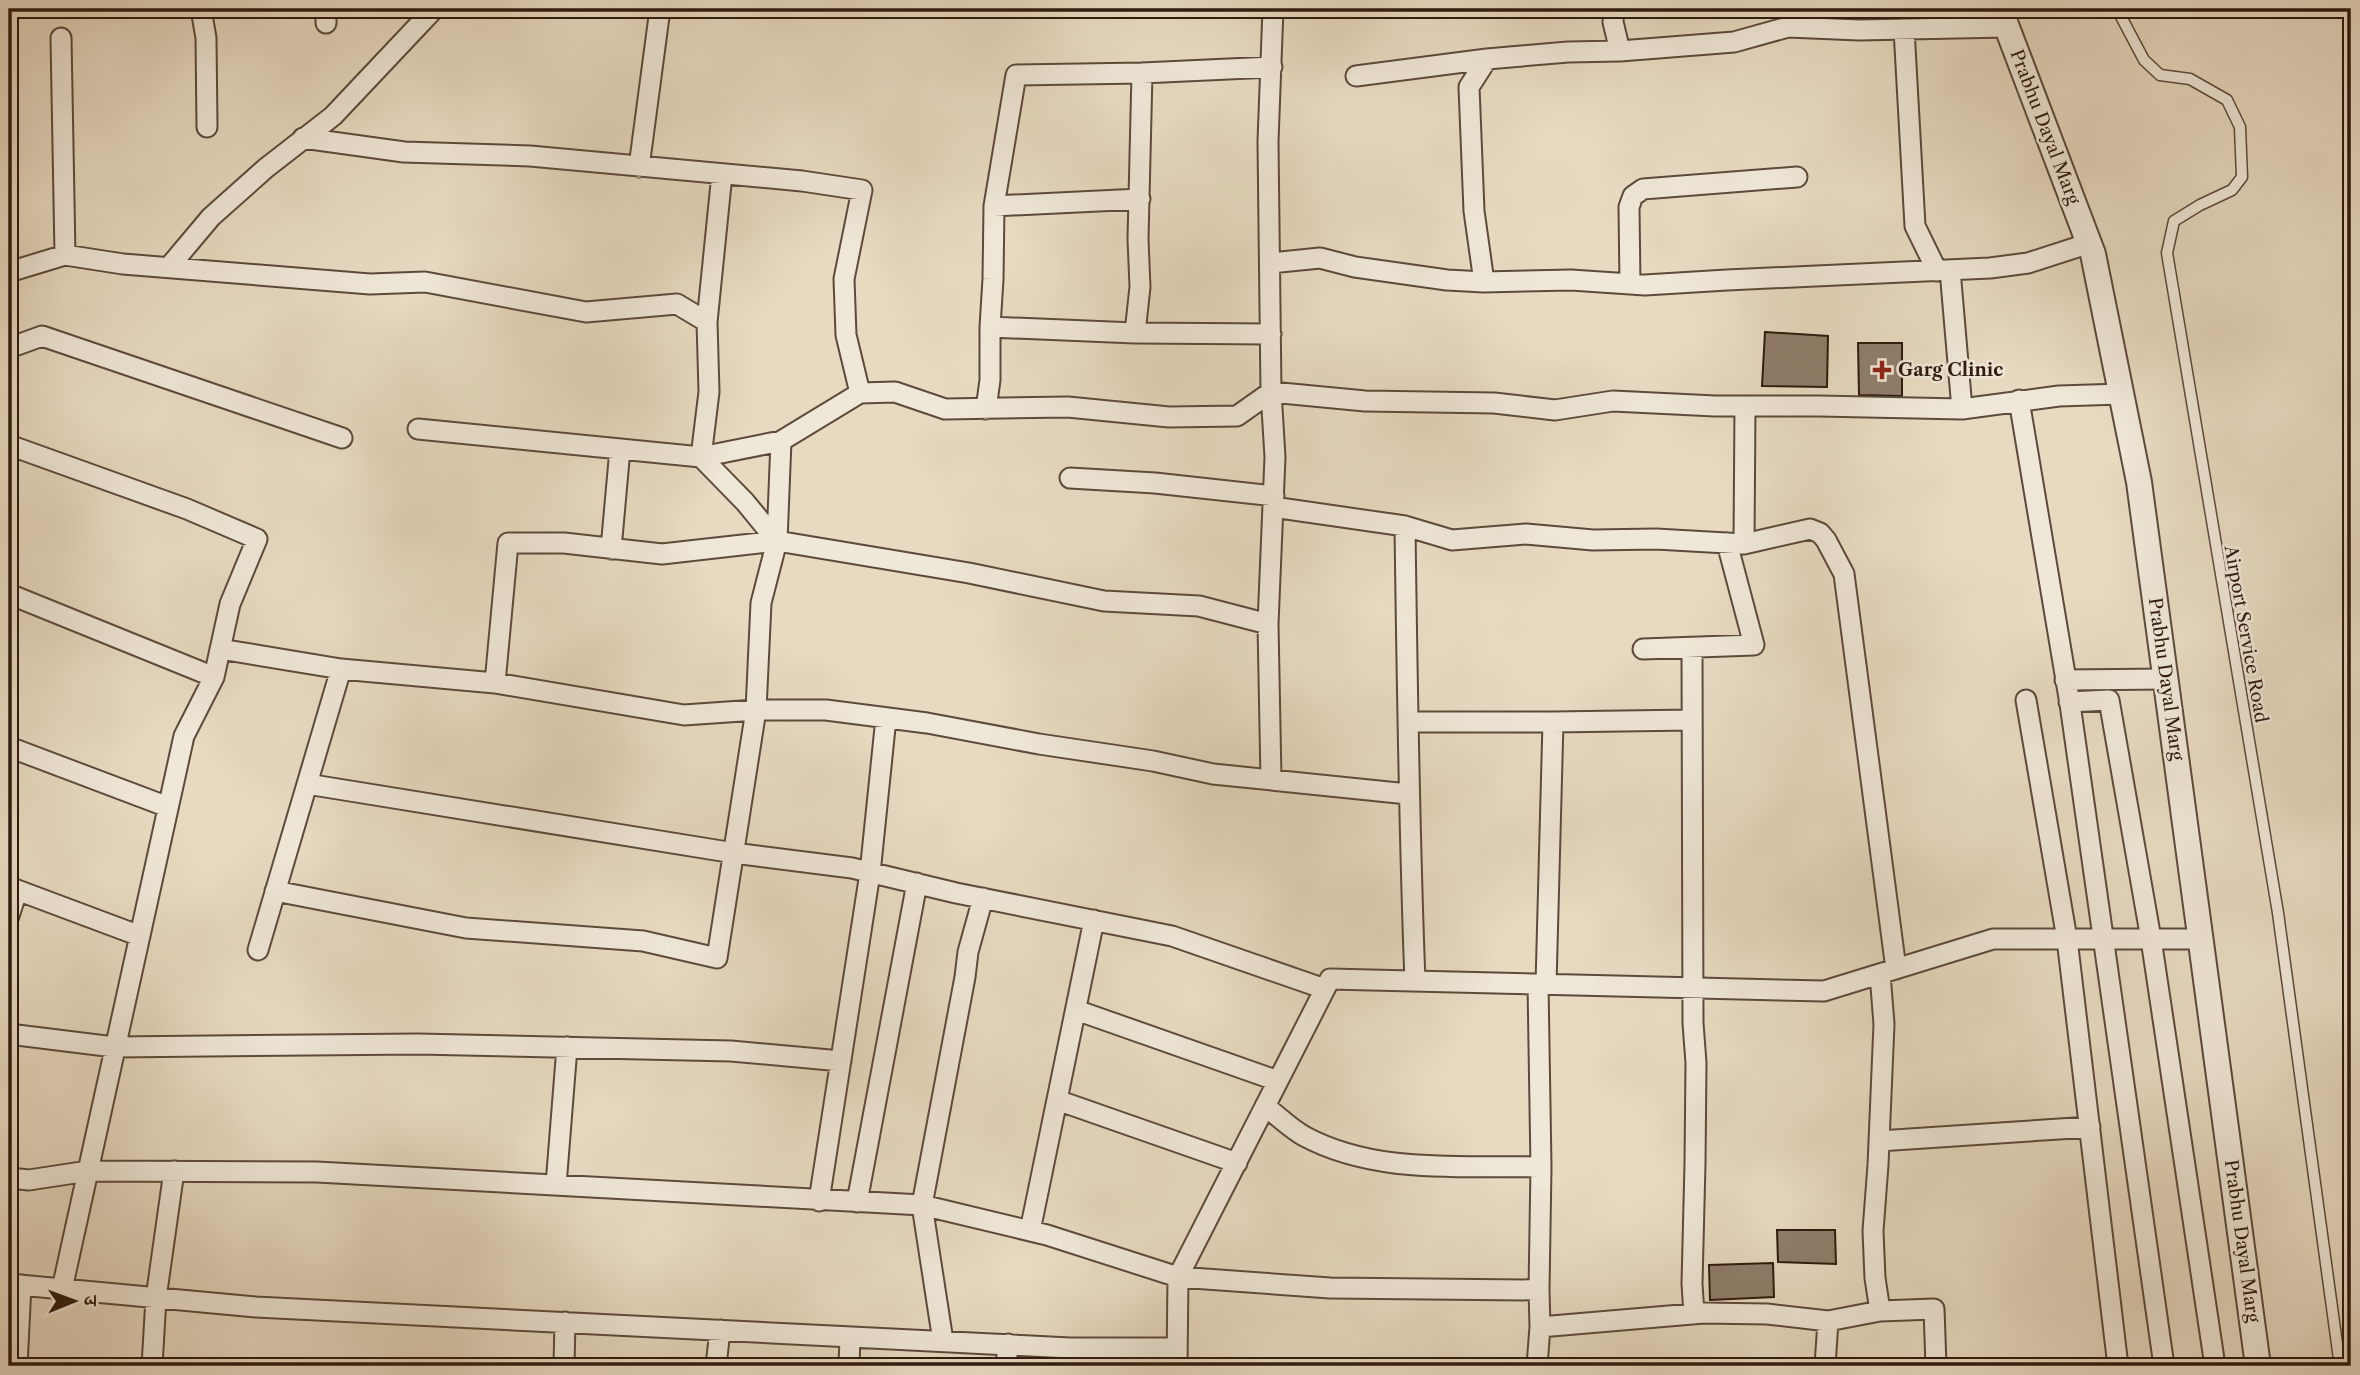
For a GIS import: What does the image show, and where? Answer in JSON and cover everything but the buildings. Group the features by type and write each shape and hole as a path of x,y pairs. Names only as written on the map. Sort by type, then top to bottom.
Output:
{"street":[{"path":"201,9 205,38 207,127"},
{"path":"169,267 211,217 266,168 332,116 434,9"},
{"path":"639,167 660,9"},
{"path":"1271,779 1268,624 1275,457 1271,392 1268,141 1273,9"},
{"path":"1614,9 1613,22 1620,51"},
{"path":"1356,76 1487,59 1734,42 1788,27 1904,29 2004,18"},
{"name":"Prabhu Dayal Marg","path":"2004,18 2090,243 2139,482 2259,1366"},
{"path":"1904,29 1915,226 1944,271 1962,409"},
{"path":"61,38 65,255"},
{"path":"1483,282 1474,211 1469,87 1487,59"},
{"path":"986,409 990,380 989,327 994,206 1016,75 1272,67"},
{"path":"1135,333 1140,287 1142,73"},
{"path":"303,138 404,152 530,156 802,181 862,190 844,279 846,335 860,393"},
{"path":"701,457 709,392 707,322 722,174"},
{"path":"1630,284 1629,207 1633,196 1643,189 1797,177"},
{"path":"994,206 1140,199"},
{"path":"1270,263 1320,258 1355,267 1447,280 1571,280 1630,284 1944,271 2028,263 2090,243"},
{"path":"9,272 65,255 123,264 370,284 425,282 586,312 677,304 707,322"},
{"path":"989,327 1135,333 1271,334"},
{"path":"9,348 42,336 342,438"},
{"path":"418,429 701,457 781,441 860,393 895,392 945,409 1068,407 1169,417 1237,416 1271,392 1365,401 1494,403 1555,410 1613,401 1962,409 2059,396 2121,394"},
{"path":"2019,400 2069,702 2164,1366"},
{"path":"1643,649 1754,645 1735,543 1745,406"},
{"path":"275,891 466,928 643,941 717,958 756,710 761,603 777,541 781,441"},
{"path":"9,445 187,509 257,539 230,604 214,677 184,736 62,1289"},
{"path":"611,549 620,449"},
{"path":"701,457 745,502 777,541"},
{"path":"1070,478 1155,483 1274,502 1405,526 1452,540 1527,534 1593,540 1656,539 1735,543 1811,529 1820,533 1844,574 1888,971 1873,1231 1875,1278 1880,1311"},
{"path":"1405,526 1408,794 1415,981"},
{"path":"495,683 509,543 564,543 662,555 777,541 969,573 1104,601 1199,606 1268,624"},
{"path":"9,594 214,677"},
{"path":"1692,648 1693,988 1696,1063 1692,1284 1694,1314"},
{"path":"220,649 341,669 495,683 684,715 756,710 826,710 1153,761 1213,774 1408,794"},
{"path":"258,950 341,669"},
{"path":"2065,680 2166,678"},
{"path":"2026,700 2067,939 2118,1366"},
{"path":"2069,702 2109,700 2151,939 2215,1366"},
{"path":"819,1201 870,873 886,718"},
{"path":"1409,722 1692,720"},
{"path":"1537,1366 1540,1327 1542,984 1553,722"},
{"path":"9,747 168,807"},
{"path":"307,784 870,873 1172,936 1325,989"},
{"path":"857,1202 917,883"},
{"path":"9,916 13,889 140,936"},
{"path":"943,1341 922,1205 968,952 983,898"},
{"path":"1030,1231 1094,920"},
{"path":"17,1366 15,1284 257,1307 943,1341 1177,1357 1178,1277 1330,979 1824,991 1993,939 2201,939"},
{"path":"1076,1010 1278,1081"},
{"path":"9,1034 114,1047 418,1044 567,1047 731,1051 841,1062"},
{"path":"556,1185 567,1047"},
{"path":"1057,1100 1237,1163"},
{"path":"1265,1106 1303,1135 1350,1156 1457,1168 1541,1167"},
{"path":"1879,1141 2090,1128"},
{"path":"9,1178 29,1180 88,1171 317,1172 922,1205 1030,1231 1178,1277 1330,1288 1539,1290"},
{"path":"152,1366 156,1298 174,1171"},
{"path":"1540,1327 1694,1314 1767,1314 1828,1321 1880,1311 1934,1309 1936,1366"},
{"path":"1825,1366 1828,1321"},
{"path":"564,1366 565,1322"},
{"path":"716,1366 720,1330"},
{"path":"849,1366 850,1337"},
{"path":"1006,1366 1008,1345"}],"lane":[{"name":"Airport Service Road","path":"2118,9 2144,60 2160,75 2190,79 2227,100 2240,127 2242,177 2232,190 2174,221 2166,254 2277,914 2340,1366"}],"place":[{"name":"Garg Clinic","path":"1882,370"}]}
